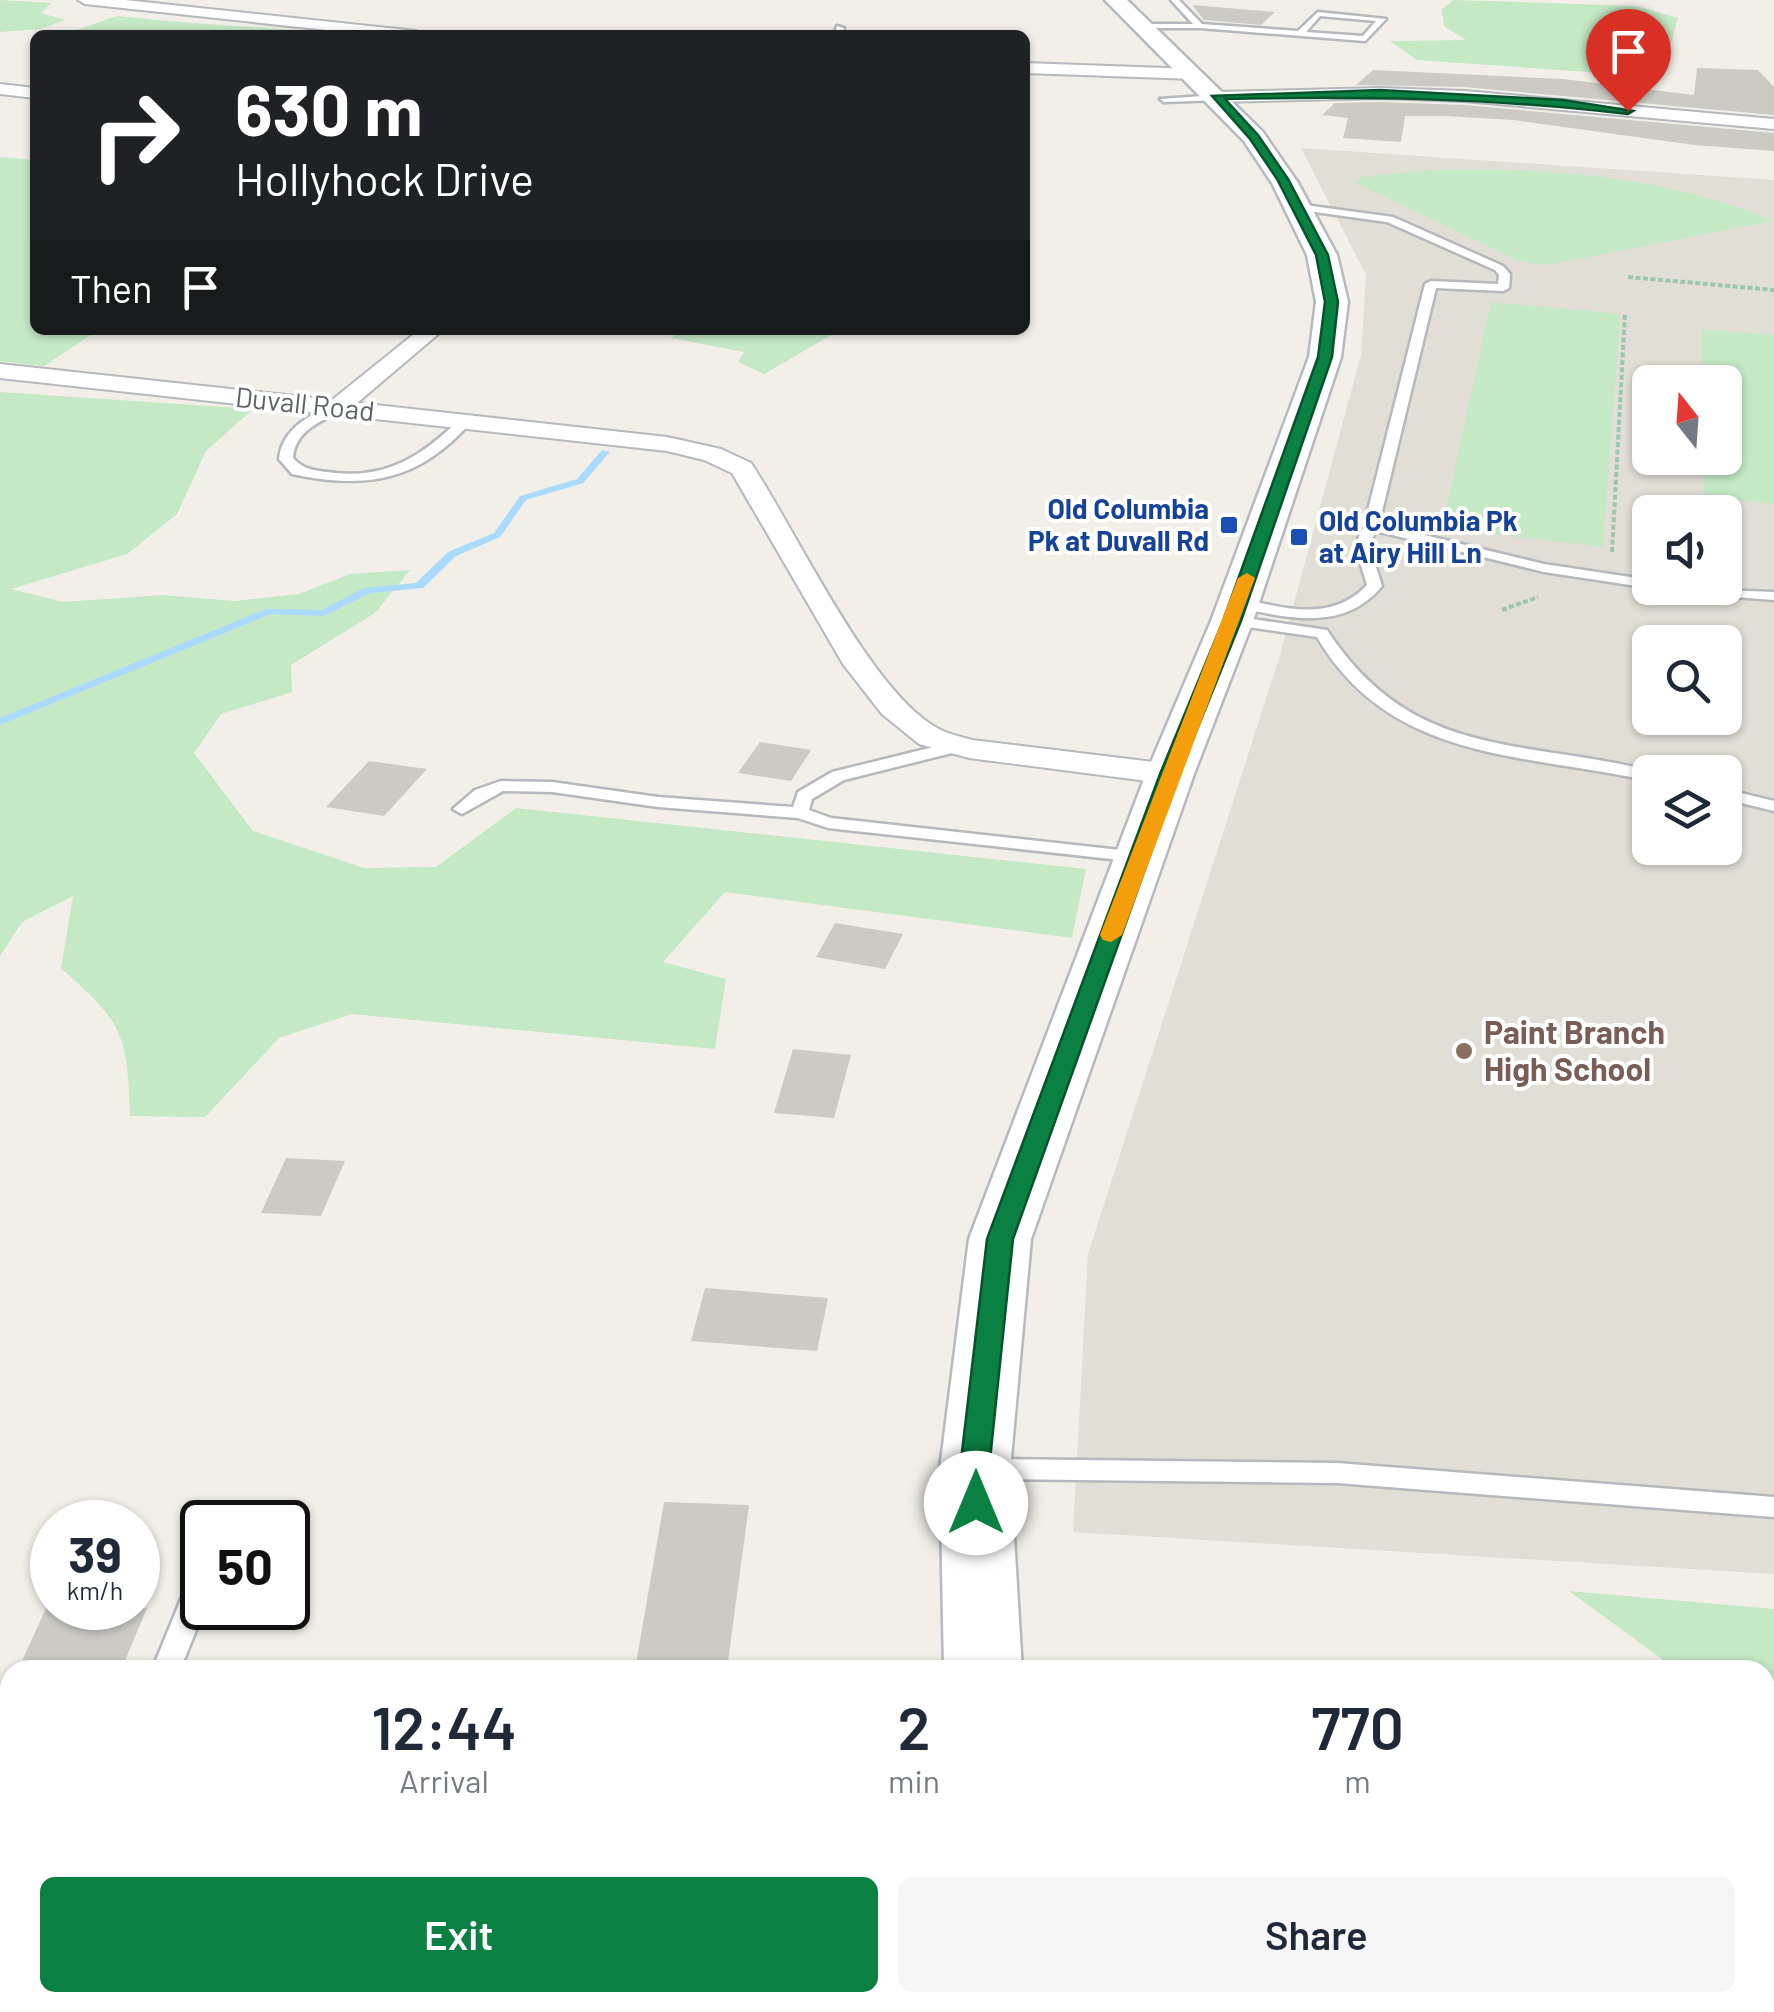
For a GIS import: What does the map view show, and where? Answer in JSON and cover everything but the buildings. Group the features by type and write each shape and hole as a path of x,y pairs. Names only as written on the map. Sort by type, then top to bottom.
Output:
{"main road":[{"path":"984,1660 975,1469 1000,1239 1170,774 1235,612 1325,357 1330,289 1322,255 1300,212 1254,137 1115,0"}],"street":[{"path":"85,0 369,30"},
{"path":"1030,68 1194,74"},
{"path":"0,89 30,92"},
{"path":"1217,97 1380,93 1464,96 1774,124"},
{"path":"338,408 426,335"},
{"name":"Duvall Road","path":"0,371 610,438 712,454 742,468 858,664 892,708 930,737 958,746 1170,774"}],"lane":[{"path":"1175,0 1200,26"},
{"path":"1142,26 1200,26 1300,34 1365,39 1382,19 1318,14 1300,34"},
{"path":"1164,99 1217,97"},
{"path":"1235,612 1328,616 1363,602 1375,586 1362,545 1371,526 1430,284 1503,288 1505,274 1499,268 1389,219 1300,212"},
{"path":"338,408 293,436 285,454 296,471 348,477 402,471 427,459 465,422"},
{"path":"1371,526 1544,568 1632,581"},
{"path":"1742,594 1774,596"},
{"path":"1235,612 1322,634 1334,657 1358,685 1410,718 1482,748 1632,771"},
{"path":"800,813 804,796 838,776 958,746"},
{"path":"462,809 481,794 501,786 552,787 658,802 800,813 828,823 1140,858"},
{"path":"1742,798 1774,806"},
{"path":"975,1469 1337,1473 1774,1508"},
{"path":"170,1660 182,1630"}],"path":[{"path":"1628,276 1774,290"},
{"path":"1612,554 1625,314"},
{"path":"1502,610 1538,597"}],"shaded area":[{"name":"Paint Branch High School","path":"1301,148 1774,180 1774,1574 1073,1532 1088,1254 1280,655 1361,355 1366,275"}],"green space":[{"path":"0,0 51,3 41,13 65,20 40,29 0,32"},
{"path":"1454,0 1636,6 1678,18 1661,77 1417,60 1390,41 1466,40 1444,26 1442,9"},
{"path":"117,16 285,30 76,30"},
{"path":"0,157 30,160 30,335 90,335 44,366 0,361"},
{"path":"1432,170 1518,170 1649,184 1773,221 1547,265 1521,262 1356,183 1360,177"},
{"path":"1491,302 1620,314 1603,547 1442,528"},
{"path":"1701,329 1774,335 1774,504 1742,500 1742,495 1704,495 1703,475 1742,475 1742,365 1702,365"},
{"path":"831,335 764,374 738,362 744,352 671,338"},
{"path":"0,392 253,409 206,451 177,514 127,554 11,589 63,602 163,595 234,601 299,594 350,574 410,570 375,613 291,665 292,692 221,714 194,753 253,831 364,868 436,867 516,808 1086,869 1072,938 725,892 663,962 726,979 715,1049 352,1014 279,1038 205,1117 130,1116 127,1066 118,1032 98,1003 61,968 73,896 22,922 0,956"},
{"path":"1569,1591 1774,1609 1774,1660 1663,1660"}],"waterway":[{"path":"0,722 270,611 324,613 368,590 419,586 452,554 497,535 523,498 580,481 605,452"}],"slow traffic":[{"path":"1111,935 1247,578"}],"place":[{"name":"Old Columbia Pk at Duvall Rd","path":"1229,525"},
{"name":"Old Columbia Pk at Airy Hill Ln","path":"1299,537"},
{"name":"Paint Branch High School","path":"1464,1051"}],"route":[{"path":"976,1503 975,1469 1000,1239 1170,774 1232,621 1325,357 1332,302 1322,255 1282,179 1254,137 1217,96 1464,96 1628,111"}]}
